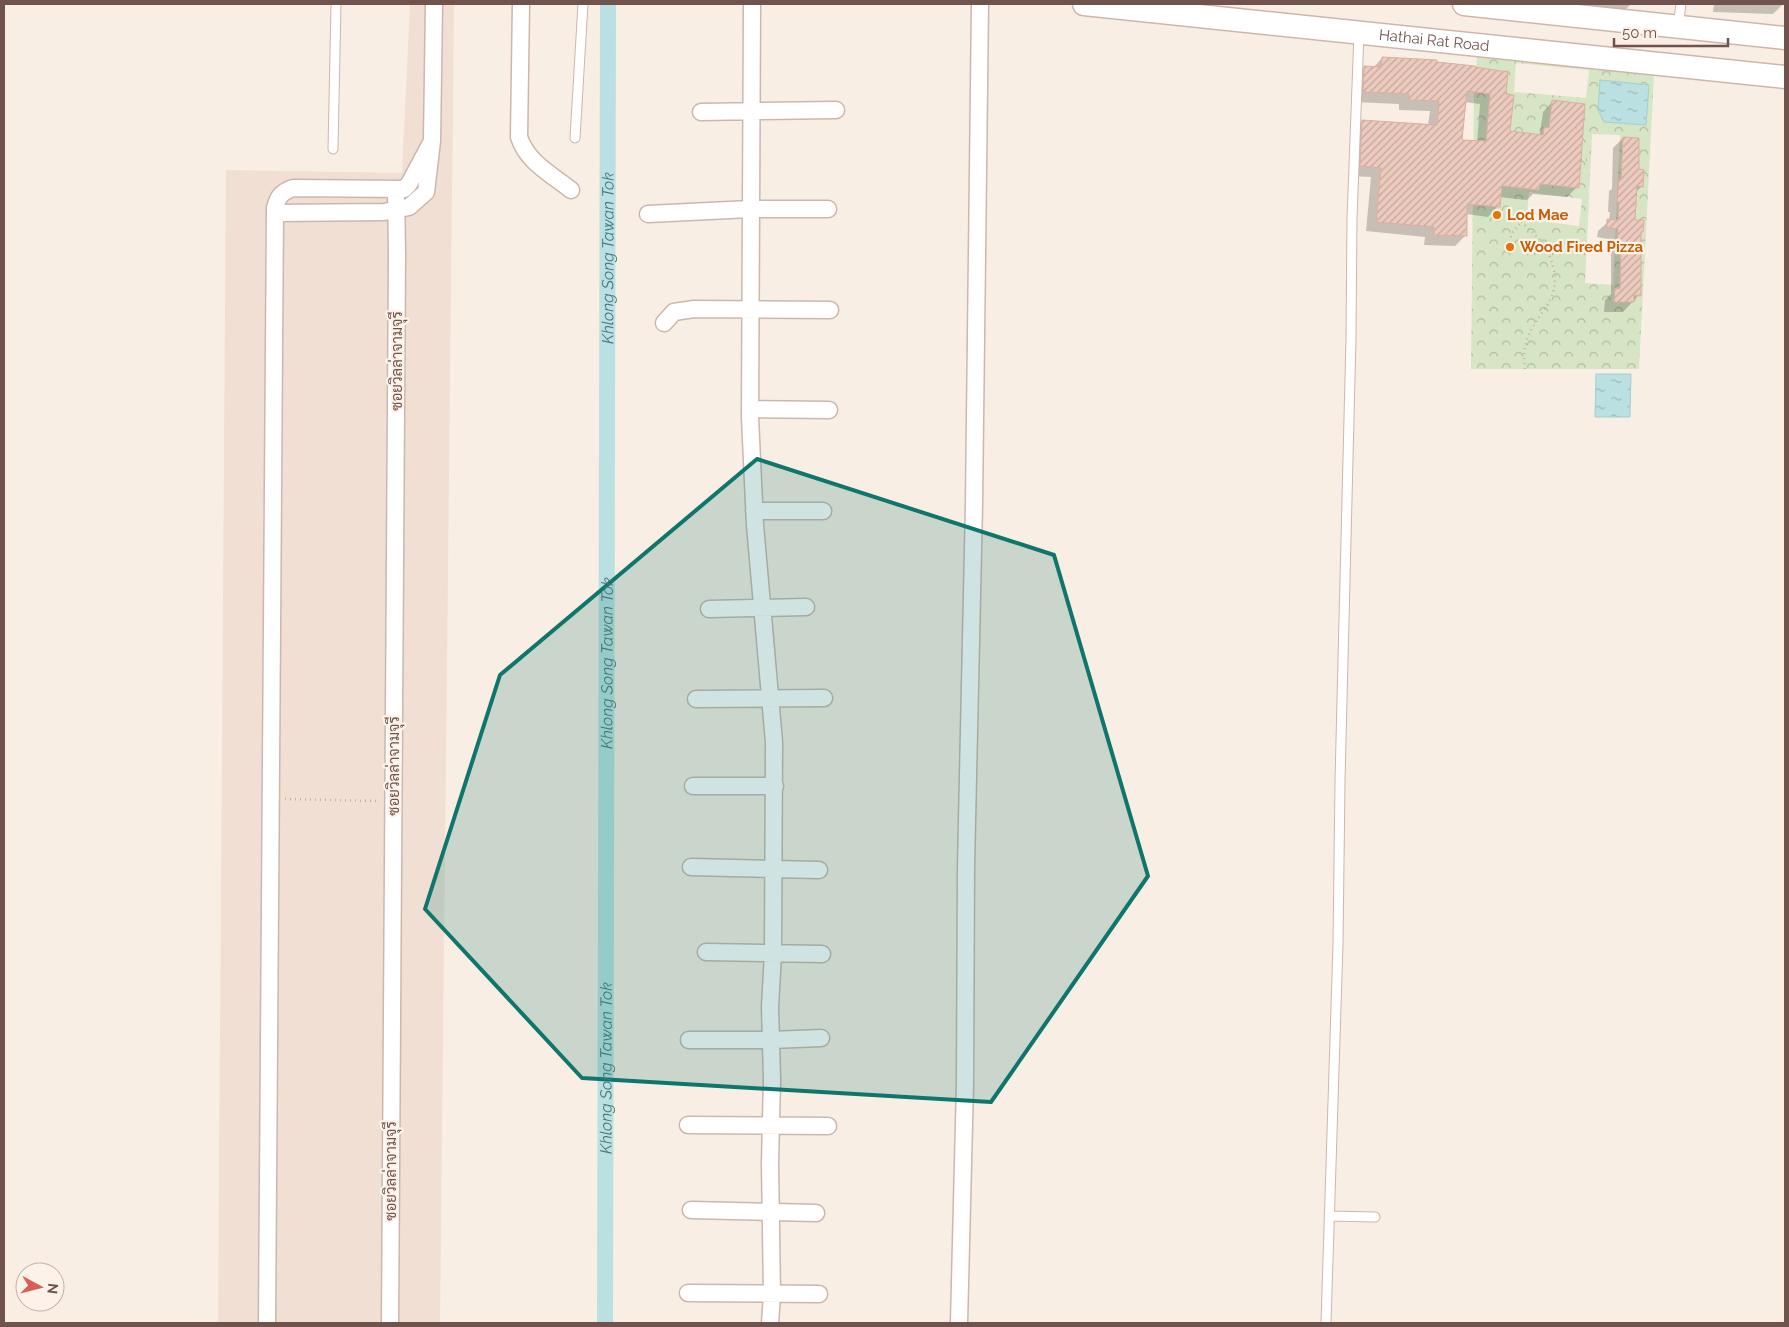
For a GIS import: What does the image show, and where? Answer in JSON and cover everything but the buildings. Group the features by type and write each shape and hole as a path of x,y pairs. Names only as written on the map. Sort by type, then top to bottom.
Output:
{"main road":[{"name":"Hathai Rat Road","path":"1084,4 1785,77"},
{"path":"1464,4 1495,5 1785,38"}],"street":[{"path":"275,213 384,212 409,207 426,192 432,141 434,4"},
{"path":"521,4 519,137 523,150 538,165 571,190"},
{"path":"752,4 750,409 754,511 771,698 775,786 773,953 770,1007 772,1294 770,1323"},
{"path":"959,1323 965,1084 966,857 974,514 980,4"},
{"path":"700,112 836,110"},
{"path":"267,1323 275,213 278,197 284,191 293,188 404,188 409,184 432,141"},
{"name":"ซอยวิลล่าจามจุรี","path":"390,1323 396,189"},
{"path":"648,214 750,209 828,209"},
{"path":"664,323 674,312 694,309 830,310"},
{"path":"750,409 829,410"},
{"path":"754,511 823,511"},
{"path":"709,609 806,607"},
{"path":"696,699 824,698"},
{"path":"694,786 775,786"},
{"path":"691,867 819,870"},
{"path":"706,952 822,954"},
{"path":"689,1040 821,1038"},
{"path":"688,1125 771,1124 828,1126"},
{"path":"691,1210 816,1213"},
{"path":"688,1293 819,1294"}],"lane":[{"path":"333,149 336,4"},
{"path":"575,138 583,4"},
{"path":"1678,26 1681,4"},
{"path":"1326,1323 1352,338 1352,218 1359,33"},
{"path":"1330,1216 1375,1217"}],"path":[{"path":"1581,160 1591,160"},
{"path":"1518,212 1521,222 1540,240 1550,256 1555,274 1555,284 1548,306 1526,342 1524,355 1526,369"},
{"path":"1510,242 1511,235 1521,222"},
{"path":"271,799 394,801"}],"highlighted area":[{"path":"757,459 1054,555 1148,876 991,1102 582,1078 425,909 500,675"}],"shaded area":[{"path":"410,4 454,4 440,1323 218,1323 226,170 402,173"}],"green space":[{"name":"Lod Mae","path":"1477,56 1654,74 1639,369 1471,369 1474,92","holes":["1516,63 1589,70 1586,98 1514,92","1592,134 1620,135 1613,285 1585,283","1529,192 1582,199 1579,226 1522,219 1523,212 1527,212"]}],"water":[{"path":"1600,80 1649,85 1646,125 1604,122 1598,110"},
{"path":"1596,374 1631,374 1630,417 1595,417"}],"waterway":[{"name":"Khlong Song Tawan Tok","path":"605,1323 608,4"}],"place":[{"name":"Lod Mae","path":"1497,215"},
{"name":"Wood Fired Pizza","path":"1510,247"}]}
